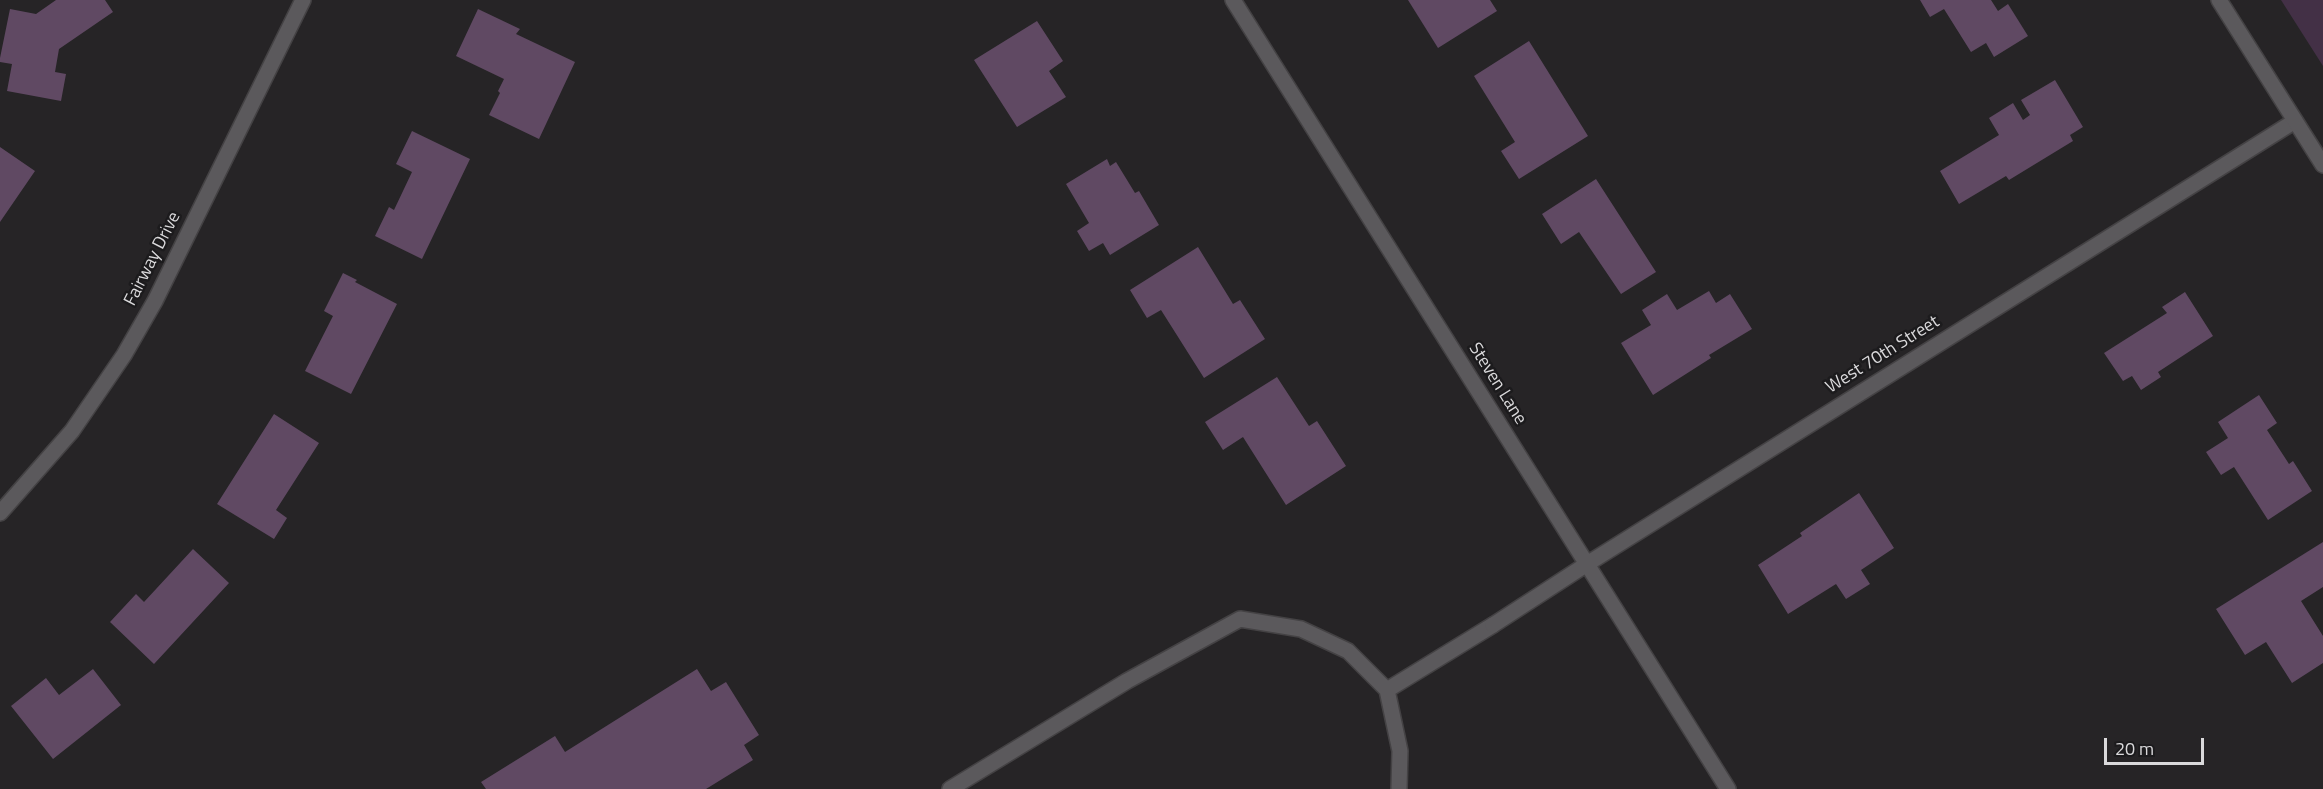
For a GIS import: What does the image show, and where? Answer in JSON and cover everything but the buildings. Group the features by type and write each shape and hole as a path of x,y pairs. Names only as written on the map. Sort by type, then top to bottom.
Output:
{"street":[{"name":"Fairway Drive","path":"0,513 72,431 124,355 155,301 303,0"},
{"name":"Steven Lane","path":"1233,0 1728,789"},
{"path":"2219,0 2323,165"},
{"name":"West 70th Street","path":"1388,690 2295,121"},
{"path":"950,789 1127,681 1240,619 1301,628 1348,651 1388,690 1400,751 1399,789"}],"shaded area":[{"path":"2281,0 2323,0 2323,66"}]}
